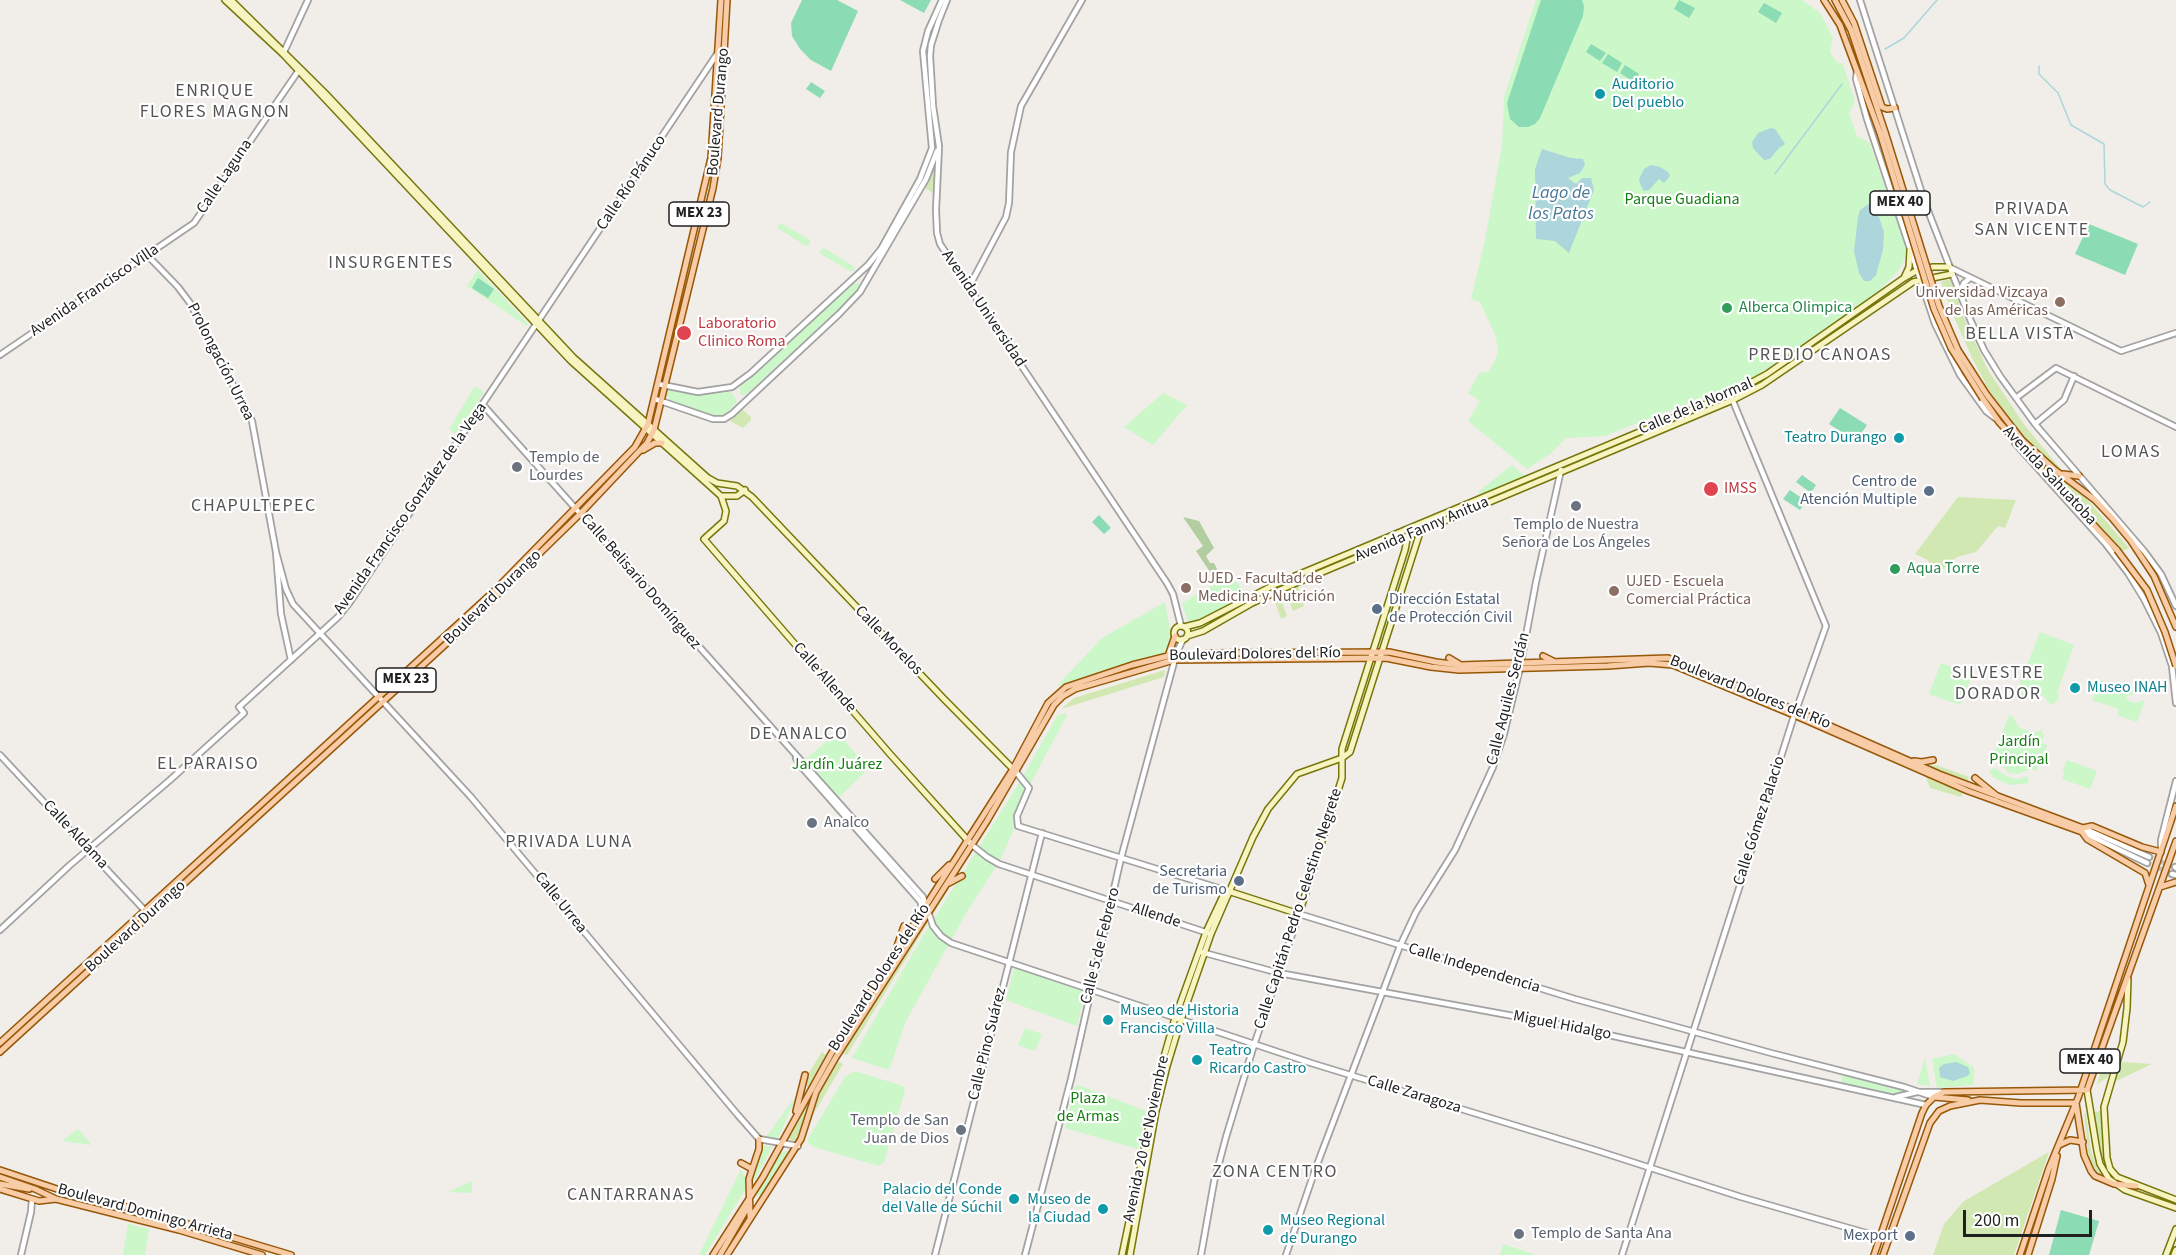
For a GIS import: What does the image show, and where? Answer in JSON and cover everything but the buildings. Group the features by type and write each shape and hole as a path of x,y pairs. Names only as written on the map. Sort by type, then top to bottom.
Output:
{"main road":[{"path":"225,0 284,53"},
{"path":"231,0 284,53 571,361 711,481 734,485 745,490 737,496 721,496 662,444 653,432"},
{"name":"Boulevard Durango","path":"578,512 640,452 653,432 658,399 711,158 721,0"},
{"name":"Boulevard Durango","path":"661,385 713,188 718,158 727,0"},
{"name":"Avenida Sahuatoba","path":"1824,0 1840,25 1882,133"},
{"name":"Avenida Sahuatoba","path":"1835,0 1851,30 1934,309 1952,348 1985,397 2022,440 2060,473 2090,492 2131,541 2154,576 2176,627"},
{"path":"1842,0 1854,23 1882,107 1895,108"},
{"path":"1908,285 1904,278 1909,267 1910,250"},
{"name":"Calle de la Normal","path":"1560,465 1730,394 1767,374 1916,271 1933,267 1949,267"},
{"name":"Calle de la Normal","path":"1562,472 1733,400 1762,385 1908,285 1919,279 1954,273"},
{"name":"MEX 40","path":"1985,397 2000,422"},
{"name":"Boulevard Durango","path":"0,1052 147,913 494,599 629,456 647,427 658,399"},
{"name":"Avenida Sahuatoba","path":"2000,422 2117,550 2147,590 2166,632 2176,666"},
{"path":"640,452 652,445 662,444"},
{"name":"Avenida Fanny Anitua","path":"1185,638 1203,631 1268,595 1560,465"},
{"name":"Avenida Fanny Anitua","path":"1421,527 1562,472"},
{"path":"2060,473 2079,476"},
{"path":"1527,485 1532,477"},
{"name":"Calle Morelos","path":"745,490 907,661 1015,770"},
{"name":"Calle Allende","path":"721,496 726,511 724,521 704,539 882,745 970,842"},
{"name":"Calle Capitán Pedro Celestino Negrete","path":"1299,914 1342,778 1345,757 1381,655 1421,527"},
{"path":"1409,533 1417,544"},
{"name":"Avenida Fanny Anitua","path":"1182,627 1200,623 1270,587 1409,533"},
{"name":"Calle Capitán Pedro Celestino Negrete","path":"1345,757 1342,749 1409,533"},
{"path":"1405,550 1412,543 1417,544"},
{"path":"1174,639 1185,638 1187,630 1182,627 1175,630 1174,639 1174,660"},
{"path":"1168,656 1174,639"},
{"path":"1216,648 1227,654"},
{"name":"Boulevard Dolores del Río","path":"1015,770 1046,707 1063,688 1168,656 1174,660 1208,660 1371,656 1395,653 1445,664 1666,664 1795,712 1917,770 1968,791 2083,830"},
{"name":"Boulevard Dolores del Río","path":"713,1255 748,1200 831,1054 893,959 947,883 1054,705 1069,692 1174,660 1227,654 1371,656"},
{"path":"1642,654 1655,657"},
{"name":"Boulevard Dolores del Río","path":"1381,655 1443,669 1655,657 1678,660 1905,760 2083,830"},
{"path":"1543,656 1554,662"},
{"path":"1449,658 1460,664"},
{"path":"1208,660 1218,665"},
{"name":"Avenida 20 de Noviembre","path":"1122,1255 1151,1110 1178,1019 1223,896 1228,891 1259,825 1294,776 1302,771 1345,757"},
{"path":"1905,760 1919,762 1933,760"},
{"path":"1917,770 1922,778"},
{"path":"1975,777 1999,797"},
{"name":"MEX 40","path":"2084,1090 2084,1078 2176,806"},
{"path":"2149,885 2145,873 2087,839 2083,830 2092,826 2142,847 2161,851"},
{"name":"MEX 40","path":"2020,1255 2049,1168 2076,1103 2084,1090 2160,887 2174,860 2176,841"},
{"name":"Boulevard Dolores del Río","path":"727,1255 798,1146 812,1102 822,1080 955,860 970,842"},
{"path":"935,879 955,860"},
{"path":"947,883 962,876"},
{"path":"2160,887 2176,882"},
{"name":"Calle Independencia","path":"1228,891 1299,914"},
{"name":"Boulevard Durango","path":"0,1043 147,913"},
{"path":"893,959 893,953 904,926"},
{"path":"2128,975 2124,1031 2119,1057 2105,1099 2107,1158 2110,1169 2117,1177 2176,1200"},
{"name":"Avenida 20 de Noviembre","path":"1130,1255 1156,1111 1178,1019"},
{"path":"795,1115 805,1075"},
{"path":"2084,1090 2100,1164 2114,1184 2136,1186"},
{"name":"MEX 40","path":"1874,1255 1926,1105 1934,1097 1944,1092 2084,1090"},
{"path":"1934,1097 2021,1103 2076,1103 2085,1158 2091,1171 2101,1179 2125,1190 2176,1208"},
{"path":"1930,1123 1939,1111 1980,1100"},
{"path":"1883,1255 1930,1123 1931,1113 1926,1105"},
{"path":"720,1255 746,1210 752,1169 759,1149 759,1139"},
{"path":"2028,1255 2052,1179 2058,1148 2070,1140 2083,1142"},
{"path":"741,1163 752,1169"},
{"name":"Boulevard Domingo Arrieta","path":"0,1170 60,1190 158,1215 291,1255"},
{"path":"0,1177 24,1187 32,1199"},
{"path":"0,1184 60,1190"},
{"path":"0,1189 32,1199 49,1201 56,1199"},
{"path":"35,1189 56,1199 179,1230 262,1255"},
{"path":"748,1200 750,1218"},
{"path":"1880,1237 1888,1232 1897,1216"},
{"path":"2166,1255 2176,1229"},
{"path":"2174,1255 2176,1250"}],"street":[{"path":"284,53 308,0"},
{"path":"661,385 699,392 718,391 732,387 751,373 875,257 920,178 932,148 923,51 928,32 942,0"},
{"name":"Avenida Universidad","path":"947,0 933,37 930,56 933,106 939,146 937,234 944,252 1170,589 1182,627"},
{"path":"969,287 1006,217 1009,203 1011,153 1021,106 1082,0"},
{"path":"1860,0 1925,203 1949,267 1954,273 1970,278 2121,351 2176,333"},
{"name":"Calle Río Pánuco","path":"537,323 718,52 725,46"},
{"name":"Calle Laguna","path":"190,227 300,70"},
{"path":"1857,71 1856,79 1916,271 1947,351 1970,390 1986,411 2000,422"},
{"path":"658,399 713,419 724,419 732,414 839,315 860,292 926,179 939,146"},
{"name":"Avenida Francisco Villa","path":"0,355 190,227"},
{"name":"Prolongación Urrea","path":"148,256 190,303 252,421 276,552 281,614 291,660"},
{"name":"Avenida Sahuatoba","path":"1954,273 1959,293 1984,350 2035,424 2090,492 2144,551 2161,574 2176,606"},
{"path":"1959,293 1964,283 1970,278"},
{"name":"Avenida Francisco González de la Vega","path":"88,850 244,712 239,707 350,603 537,323"},
{"path":"2016,398 2057,368 2176,427"},
{"path":"2035,424 2064,400 2074,376"},
{"name":"Calle Gómez Palacio","path":"1622,1255 1795,712 1826,626 1730,394"},
{"name":"Calle Belisario Domínguez","path":"483,405 796,758 920,901 926,911"},
{"name":"Avenida Sahuatoba","path":"2000,422 2021,451 2092,528 2128,573 2157,622 2166,646 2173,673 2176,703"},
{"name":"Calle Aquiles Serdán","path":"1286,1255 1400,946 1416,912 1455,850 1482,794 1499,750 1521,665 1536,582 1562,472 1560,465"},
{"name":"Calle Urrea","path":"276,552 288,596 295,606 471,797 575,920 591,943 759,1139"},
{"name":"Calle 5 de Febrero","path":"1025,1255 1068,1088 1121,858 1174,660 1185,638"},
{"path":"2166,646 2176,647"},
{"name":"Calle Aldama","path":"0,755 147,913"},
{"name":"Calle Belisario Domínguez","path":"796,758 923,897 926,911"},
{"name":"Calle Morelos","path":"1015,770 1029,790 1017,816 1018,826"},
{"path":"2161,851 2161,840 2176,781"},
{"name":"Calle Independencia","path":"1018,826 1228,891"},
{"path":"2083,830 2148,860"},
{"name":"Calle Pino Suárez","path":"934,1255 1042,833"},
{"name":"Calle Allende","path":"970,842 999,864"},
{"path":"0,930 88,850"},
{"name":"Allende","path":"999,864 1208,933"},
{"name":"Calle Zaragoza","path":"926,911 936,931 951,943 1008,963 1351,1075 1771,1206 1880,1237"},
{"name":"Calle Independencia","path":"1299,914 1575,999 1934,1097"},
{"name":"Calle Capitán Pedro Celestino Negrete","path":"1201,1255 1214,1182 1254,1044 1299,914"},
{"name":"Miguel Hidalgo","path":"1201,952 1279,973 1568,1026 1926,1105"},
{"path":"1896,1097 1917,1092 1944,1092"},
{"path":"759,1139 798,1146"},
{"path":"21,1255 32,1199"}],"green space":[{"path":"802,0 837,0 858,11 831,71 811,60 792,36 791,23"},
{"path":"900,0 931,0 924,13"},
{"name":"Parque Guadiana","path":"1536,0 1802,0 1820,13 1833,38 1830,52 1837,62 1843,64 1855,102 1849,113 1857,136 1869,142 1907,247 1899,270 1879,291 1756,376 1605,436 1566,438 1550,454 1527,469 1468,421 1480,401 1468,393 1478,375 1481,372 1488,372 1498,351 1496,337 1480,302 1471,299 1485,240 1502,146 1504,97"},
{"path":"1541,0 1582,0 1583,16 1540,118 1528,127 1519,127 1510,119 1507,103"},
{"path":"1679,0 1695,8 1689,18 1674,9"},
{"path":"1764,3 1782,13 1776,23 1758,12"},
{"path":"1591,44 1606,53 1600,61 1586,52"},
{"path":"1608,54 1622,63 1617,72 1602,63"},
{"path":"1625,65 1639,74 1634,82 1620,73"},
{"path":"811,82 825,91 820,98 806,89"},
{"path":"936,164 936,195 925,188"},
{"path":"782,224 810,240 810,245 806,246 779,229 777,226"},
{"path":"2089,224 2138,244 2125,275 2075,254"},
{"path":"824,248 853,266 855,270 850,271 821,254 819,251"},
{"path":"478,270 528,324 527,326 467,286"},
{"path":"478,278 494,289 488,298 472,288"},
{"path":"1952,278 1962,314 1988,370 2023,423 2063,472 2021,435 1994,399 1973,360 1941,282"},
{"path":"852,282 860,286 857,292 747,394 742,395 740,386"},
{"path":"475,386 484,392 456,434 449,429"},
{"path":"673,390 703,394 729,392 737,402 726,414 716,417 670,400 665,394"},
{"path":"1163,393 1187,405 1153,445 1124,427"},
{"path":"1840,408 1867,425 1856,441 1829,424"},
{"path":"742,409 751,417 743,428 730,421"},
{"path":"1512,465 1525,476 1483,496 1478,492"},
{"path":"2044,466 2079,490 2129,548 2123,551"},
{"path":"1802,475 1816,485 1811,493 1796,482"},
{"path":"1790,490 1806,501 1800,510 1783,499"},
{"path":"1958,497 2016,500 2005,528 1998,526 1976,552 1957,557 1935,576 1928,560 1915,554"},
{"path":"1099,515 1111,528 1104,534 1092,522"},
{"path":"1183,517 1199,521 1214,548 1206,556 1210,563 1214,563 1219,573 1214,578 1196,551 1203,546"},
{"path":"1412,546 1414,547 1384,642 1381,643 1379,641"},
{"path":"1231,575 1245,592 1220,616 1191,631 1182,603"},
{"path":"1298,585 1304,606 1293,611 1287,595 1280,597 1287,616 1281,619 1273,596"},
{"path":"1165,602 1172,641 1169,653 1057,686 1102,638"},
{"path":"2040,632 2074,645 2057,693 2059,695 2056,702 2050,705 2045,697 2032,692 2019,697 2015,696"},
{"path":"1941,663 1972,675 1960,705 1929,694"},
{"path":"1373,666 1376,667 1349,749 1346,750"},
{"path":"1165,670 1164,677 1061,709 1074,698"},
{"path":"2101,680 2139,693 2126,696 2127,700 2133,703 2145,700 2137,722 2117,715 2119,709 2092,700"},
{"path":"1066,713 1015,813 1013,820 1015,827 999,862 965,915 906,1021 889,1070 852,1058 920,941 1021,780 1057,716"},
{"name":"Jardín Principal","path":"2009,715 2020,728 2033,733 2041,730 2044,736 2041,743 2047,745 2036,771 2032,769 2017,774 2009,773 1993,756"},
{"name":"Jardín Juárez","path":"835,734 839,734 868,769 838,798 806,761"},
{"path":"2067,760 2097,771 2090,789 2062,779"},
{"path":"1936,765 1969,777 1967,782 1925,766"},
{"path":"1995,768 2008,777 2018,779 2027,776 2029,783 2011,785 2002,782 1993,777 1989,770"},
{"path":"1925,775 1963,792 1961,797 1930,788"},
{"path":"951,885 847,1055 842,1053 941,896"},
{"path":"1014,968 1085,992 1077,1026 1006,1000"},
{"path":"1025,1028 1042,1034 1035,1051 1018,1045"},
{"path":"822,1052 828,1056 807,1092 807,1076"},
{"path":"1954,1054 1974,1068 1973,1085 1937,1088 1932,1059"},
{"path":"1925,1058 1930,1086 1917,1084"},
{"path":"2106,1058 2113,1061 2108,1077 2097,1084"},
{"path":"830,1059 832,1060 815,1089 796,1142 787,1138"},
{"path":"836,1060 843,1064 810,1120 819,1092"},
{"path":"2122,1062 2152,1064 2114,1082"},
{"path":"855,1071 903,1086 905,1090 884,1162 879,1166 814,1147 808,1143 808,1139 845,1077"},
{"path":"1843,1073 1914,1091 1892,1096 1841,1084"},
{"name":"Plaza de Armas","path":"1078,1085 1146,1111 1138,1149 1065,1128 1075,1087"},
{"path":"798,1093 778,1138 766,1137"},
{"path":"2101,1111 2104,1161 2094,1112"},
{"path":"2084,1113 2086,1113 2091,1151 2097,1167 2105,1178 2096,1172 2089,1161"},
{"path":"78,1129 92,1145 62,1141"},
{"path":"763,1145 772,1147 753,1183 753,1171"},
{"path":"790,1150 761,1197 756,1194 780,1153"},
{"path":"2049,1152 2014,1255 1933,1255 1944,1224 1964,1201"},
{"path":"741,1169 745,1178 745,1190 705,1255 699,1255"},
{"path":"472,1181 472,1193 448,1192"},
{"path":"2061,1210 2099,1221 2089,1255 2049,1255"},
{"path":"128,1224 149,1229 145,1255 123,1255"},
{"path":"1503,1244 1536,1255 1500,1255"}],"water":[{"path":"1771,128 1775,129 1785,144 1770,159 1764,160 1753,148 1752,142 1758,133"},
{"name":"Lago de los Patos","path":"1542,149 1571,158 1583,159 1585,165 1580,173 1568,178 1576,184 1582,178 1591,178 1594,190 1569,253 1555,241 1536,239 1535,169"},
{"path":"1651,165 1660,167 1670,176 1664,183 1659,179 1649,190 1644,191 1639,179 1644,169"},
{"path":"1869,204 1876,208 1884,232 1883,250 1876,275 1870,281 1864,281 1859,273 1854,251 1860,210"},
{"path":"1956,1062 1968,1067 1970,1073 1953,1081 1940,1077 1939,1068 1944,1064"}],"waterway":[{"path":"1885,49 1904,38 1937,0"},
{"path":"2039,66 2039,74 2058,93 2071,125 2104,144 2105,184 2110,190 2143,207 2150,202"},
{"path":"1775,174 1842,84"}],"tunnel":[{"path":"2149,857 2175,867"},
{"path":"2147,863 2172,874"}],"place":[{"name":"Auditorio Del pueblo","path":"1600,94"},
{"name":"Universidad Vizcaya de las Américas","path":"2060,302"},
{"name":"Alberca Olimpica","path":"1727,308"},
{"name":"Laboratorio Clinico Roma","path":"684,333"},
{"name":"Teatro Durango","path":"1899,438"},
{"name":"Templo de Lourdes","path":"517,467"},
{"name":"IMSS","path":"1711,489"},
{"name":"Centro de Atención Multiple","path":"1929,491"},
{"name":"Templo de Nuestra Señora de Los Ángeles","path":"1576,506"},
{"name":"Aqua Torre","path":"1895,569"},
{"name":"UJED - Facultad de Medicina y Nutrición","path":"1186,588"},
{"name":"UJED - Escuela Comercial Práctica","path":"1614,591"},
{"name":"Dirección Estatal de Protección Civil","path":"1377,609"},
{"name":"Museo INAH","path":"2075,688"},
{"name":"Analco","path":"812,823"},
{"name":"Secretaria de Turismo","path":"1239,881"},
{"name":"Museo de Historia Francisco Villa","path":"1108,1020"},
{"name":"Teatro Ricardo Castro","path":"1197,1060"},
{"name":"Templo de San Juan de Dios","path":"961,1130"},
{"name":"Palacio del Conde del Valle de Súchil","path":"1014,1199"},
{"name":"Museo de la Ciudad","path":"1103,1209"},
{"name":"Museo Regional de Durango","path":"1268,1230"},
{"name":"Templo de Santa Ana","path":"1519,1234"},
{"name":"Mexport","path":"1910,1236"}],"district":[{"name":"ENRIQUE FLORES MAGNON","path":"215,102"},
{"name":"PRIVADA SAN VICENTE","path":"2032,220"},
{"name":"INSURGENTES","path":"391,264"},
{"name":"BELLA VISTA","path":"2020,335"},
{"name":"PREDIO CANOAS","path":"1820,356"},
{"name":"LOMAS","path":"2131,453"},
{"name":"CHAPULTEPEC","path":"254,507"},
{"name":"SILVESTRE DORADOR","path":"1998,684"},
{"name":"DE ANALCO","path":"799,735"},
{"name":"EL PARAISO","path":"208,765"},
{"name":"PRIVADA LUNA","path":"569,843"},
{"name":"ZONA CENTRO","path":"1275,1173"},
{"name":"CANTARRANAS","path":"631,1196"}]}
